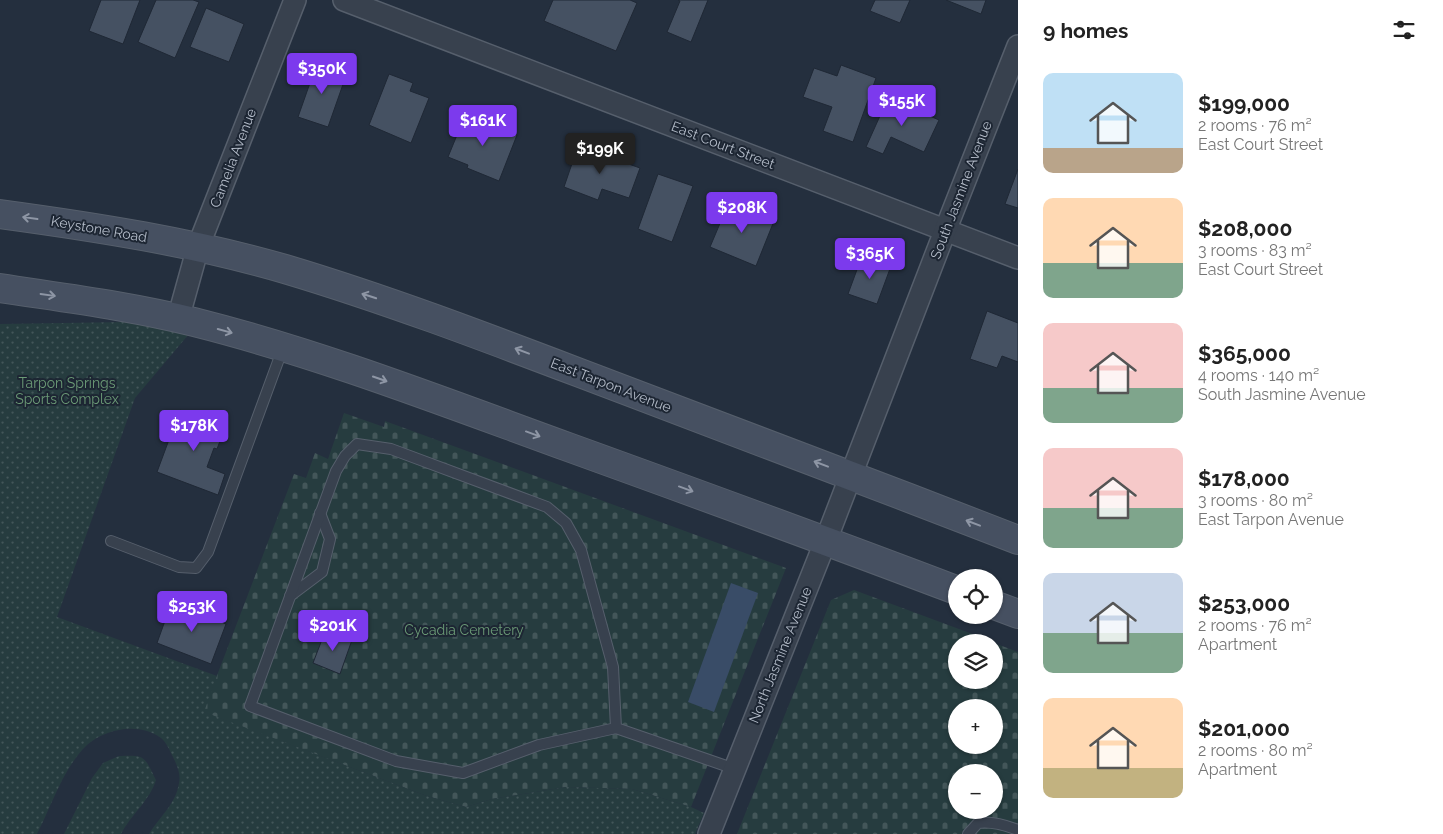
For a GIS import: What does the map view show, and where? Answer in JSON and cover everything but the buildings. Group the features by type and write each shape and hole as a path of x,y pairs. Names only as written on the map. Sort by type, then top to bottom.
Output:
{"main road":[{"name":"Keystone Road","path":"0,214 90,226 198,247"},
{"name":"East Tarpon Avenue","path":"198,247 284,269 374,298 522,351 1018,540"},
{"path":"0,288 98,302 178,319 283,347 377,378 826,540 948,587"},
{"path":"1003,608 1018,614"}],"street":[{"name":"Camelia Avenue","path":"178,319 198,247 295,0"},
{"name":"East Court Street","path":"344,0 1018,258"},
{"name":"South Jasmine Avenue","path":"851,476 1018,46"},
{"name":"North Jasmine Avenue","path":"709,834 851,476"}],"lane":[{"path":"111,541 180,568 196,568 208,552 283,347"},
{"path":"616,728 613,667 581,550 566,523 547,507 392,449 357,444 345,456 336,471 250,706 396,761 463,773 539,745 616,728 735,769"},
{"path":"290,597 322,572 330,539 320,513"},
{"path":"968,834 978,823 986,822 994,822 1018,830"}],"green space":[{"name":"Tarpon Springs Sports Complex","path":"127,322 189,334 135,398 57,617 217,676 204,712 427,796 466,807 492,799 566,787 632,789 691,807 704,813 695,834 149,834 175,797 179,783 179,773 171,752 161,738 143,730 123,729 104,734 95,739 79,754 59,787 37,834 0,834 0,324"},
{"name":"Cycadia Cemetery","path":"344,413 384,427 385,421 786,568 691,807 632,789 566,787 492,799 466,807 427,796 203,712 294,474 306,478 315,453 328,459"},
{"path":"854,590 972,634 948,634 948,689 1003,689 1003,646 1018,652 1018,834 737,834 831,600"},
{"path":"119,756 139,757 149,766 156,780 145,801 121,834 64,834 92,778 103,763"}],"water":[{"path":"731,583 758,593 714,712 688,702"}]}
